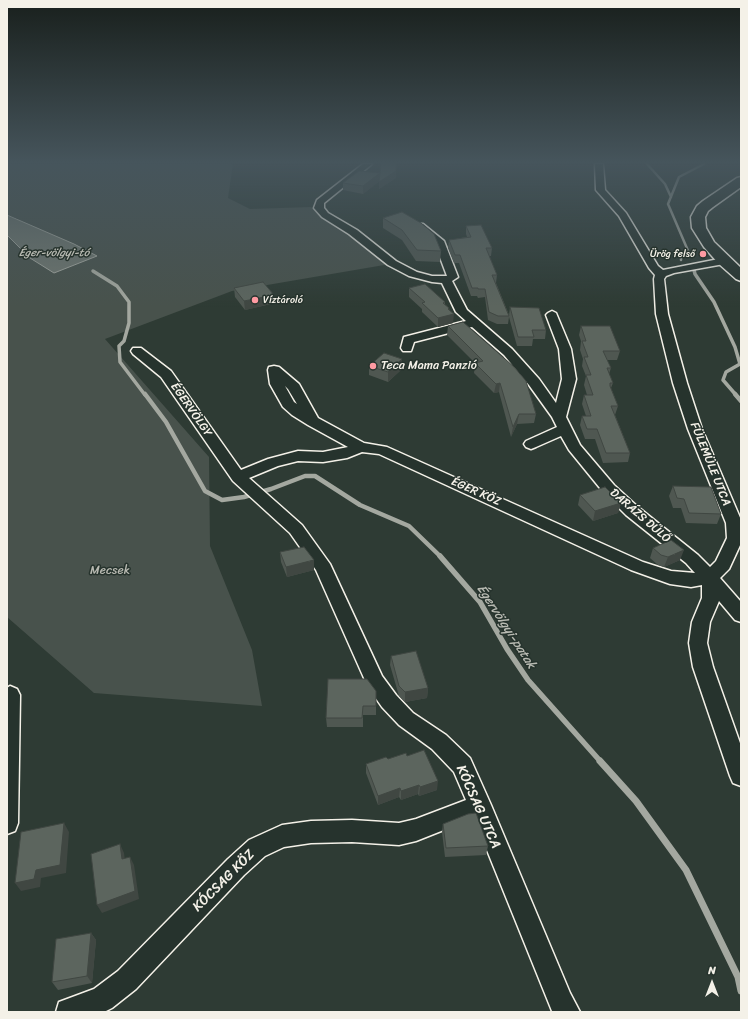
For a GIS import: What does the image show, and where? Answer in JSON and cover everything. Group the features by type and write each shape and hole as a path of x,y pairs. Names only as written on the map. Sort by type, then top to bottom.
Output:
{"main road":[{"path":"701,212 698,217 699,228 709,244 735,270"}],"street":[{"path":"323,212 329,218 353,232 392,263 413,274 432,279 446,280 453,277 440,243 417,224"},
{"path":"620,212 654,268 662,274 672,270 735,270"},
{"name":"FÜLEMÜLE UTCA","path":"662,274 659,279 662,314 680,383 695,430 734,523 735,538 722,565 710,577"},
{"name":"DARÁZS DŰLŐ","path":"446,280 462,312 508,352 534,382 562,423 574,447 609,489 632,511 692,559 710,577 741,616"},
{"path":"530,444 562,423 569,379 565,349 552,315"},
{"path":"407,348 408,340 474,323"},
{"name":"ÉGERVÖLGY","path":"137,351 166,374 238,477"},
{"path":"313,422 360,447"},
{"name":"ÉGER KÖZ","path":"238,477 273,462 298,456 323,457 347,453 360,447 382,450 637,566 670,577 691,580 710,577"},
{"name":"KÓCSAG UTCA","path":"238,477 296,529 324,568 375,681 389,701 406,719 438,742 462,765 561,1002 567,1012"},
{"path":"710,577 711,598 701,622 698,643 703,667 741,776"},
{"path":"7,823 10,695"},
{"name":"KÓCSAG KÖZ","path":"68,1012 103,999 127,980 236,867 257,848 282,836 311,832 352,831 398,834 416,830 480,805"}],"green space":[{"name":"Mecsek","path":"7,212 317,212 390,264 232,291 105,339 209,457 210,546 252,650 262,706 94,693 7,617 7,235 30,258 18,219 7,215"}],"water":[{"name":"Éger-völgyi-tó","path":"7,215 74,244 97,256 54,273 30,258 7,235"}],"building":[{"path":"402,212 421,223 434,234 441,251 417,250 402,230 383,218"},
{"path":"481,225 492,248 486,248 497,275 492,275 509,316 498,316 489,312 485,289 472,288 460,255 455,255 449,240 471,237 466,226"},
{"path":"263,282 274,295 244,301 234,288"},
{"path":"425,284 445,302 443,303 454,314 438,318 422,303 425,302 409,288"},
{"path":"510,307 539,308 546,330 532,330 534,337 518,337"},
{"path":"463,322 513,366 526,381 536,414 519,414 513,427 500,383 496,384 475,363 483,361 448,326"},
{"path":"581,326 610,326 620,351 603,351 611,368 607,368 613,383 610,383 610,386 618,406 611,406 630,453 606,453 597,429 587,429 582,416 591,416 584,395 593,395 586,375 591,375 584,357 588,357 582,341 586,341"},
{"path":"384,353 402,359 388,372 369,366"},
{"path":"673,486 711,487 721,514 689,513 684,499 677,498"},
{"path":"605,487 621,503 595,511 580,495"},
{"path":"671,540 684,550 668,557 661,555 653,548"},
{"path":"304,547 314,560 286,567 280,552"},
{"path":"416,651 428,688 405,692 399,686 391,656"},
{"path":"328,679 367,679 376,691 376,706 363,706 362,718 326,718"},
{"path":"424,750 438,781 401,791 400,788 378,796 366,764 386,757 388,759 406,753 407,756"},
{"path":"476,813 488,846 446,848 443,824 468,814"},
{"path":"64,823 60,865 36,870 34,879 15,883 21,832"},
{"path":"120,844 122,859 130,857 135,891 97,905 91,854"},
{"path":"91,933 87,976 52,982 56,939"}],"waterway":[{"path":"671,212 689,253 681,257 681,260"},
{"path":"694,270 695,274 714,302 735,347 740,364 726,372 723,380 736,395"},
{"name":"Égervölgyi-patak","path":"93,271 117,286 129,302 129,323 124,341 119,346 120,362 145,395"},
{"name":"Égervölgyi-patak","path":"145,394 166,422 205,491 222,500 244,497 271,489 305,476 315,476 360,505 409,526 440,556"},
{"path":"735,394 741,401"},
{"name":"Égervölgyi-patak","path":"440,556 480,602 507,649 528,680 601,762"},
{"name":"Égervölgyi-patak","path":"600,761 636,801 686,870 738,977 741,991"}],"place":[{"name":"Ürög felső","path":"703,254"},
{"name":"Víztároló","path":"255,300"},
{"name":"Teca Mama Panzió","path":"373,366"}]}
